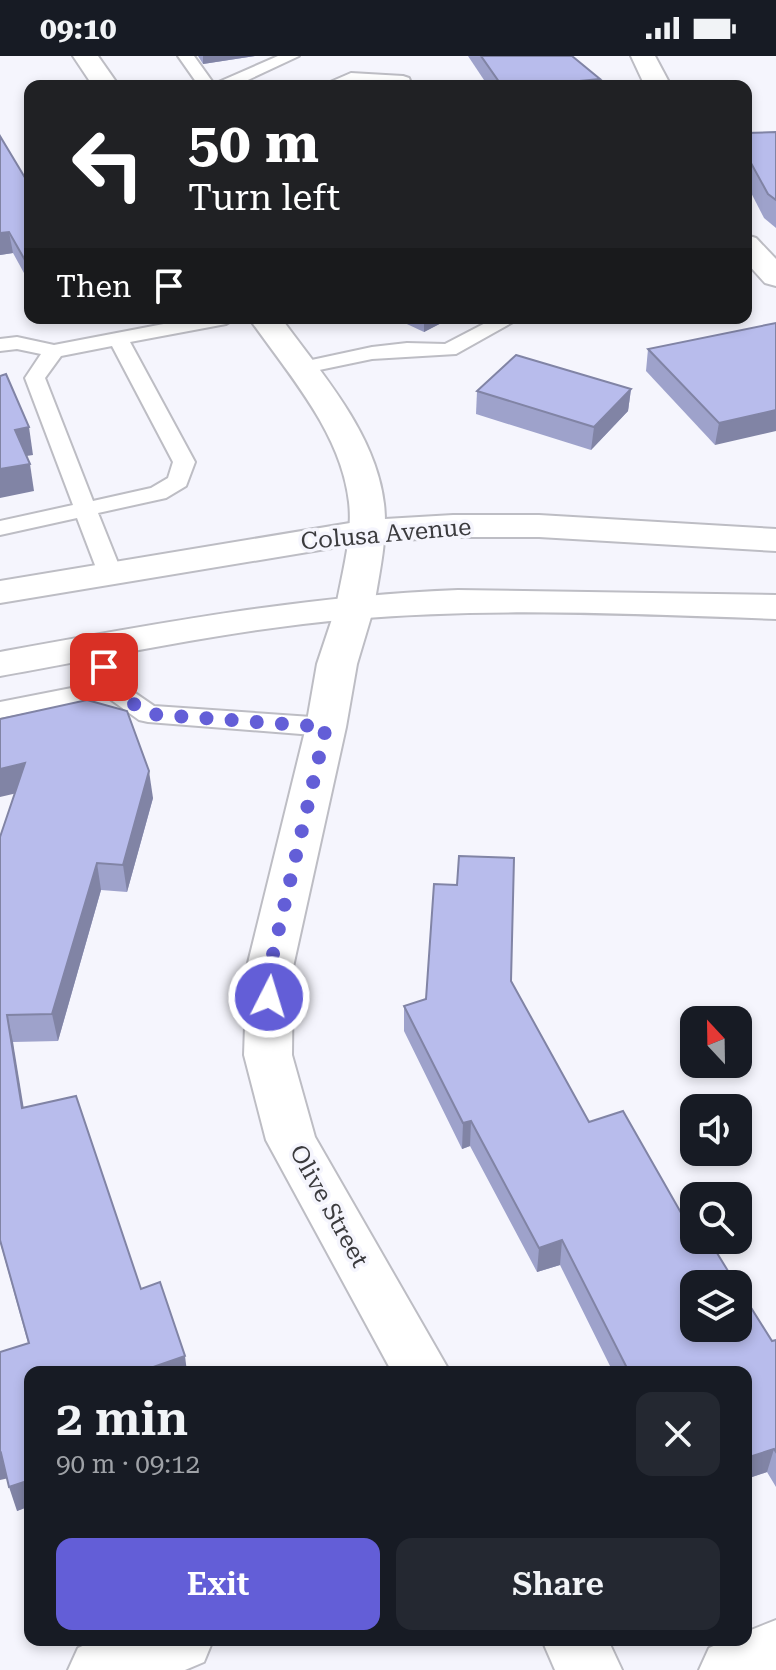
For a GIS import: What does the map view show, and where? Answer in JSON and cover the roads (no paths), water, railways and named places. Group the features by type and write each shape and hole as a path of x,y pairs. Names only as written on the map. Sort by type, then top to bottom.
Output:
{"main road":[{"path":"85,56 102,80"},
{"path":"643,56 655,80"},
{"path":"752,251 776,277"},
{"name":"Olive Street","path":"269,324 349,445 362,475 368,531 355,607 337,664 326,727 270,967 268,1055 291,1140 419,1366"},
{"name":"Colusa Avenue","path":"0,592 368,531 453,526 539,526 776,540"},
{"path":"0,664 237,621 355,607 482,601 776,607"},
{"path":"100,1670 166,1646"},
{"path":"576,1646 590,1670"},
{"path":"731,1670 776,1651"}],"lane":[{"path":"186,56 203,80"},
{"path":"235,80 291,56"},
{"path":"346,80 386,80"},
{"path":"0,345 17,343 54,351 195,324"},
{"path":"300,368 372,353 407,349 449,350 499,324"},
{"path":"0,528 158,493 178,481 184,462 118,339"},
{"path":"54,351 35,378 110,573"},
{"path":"97,646 111,688 148,714 326,727"},
{"path":"0,710 111,688"}]}
